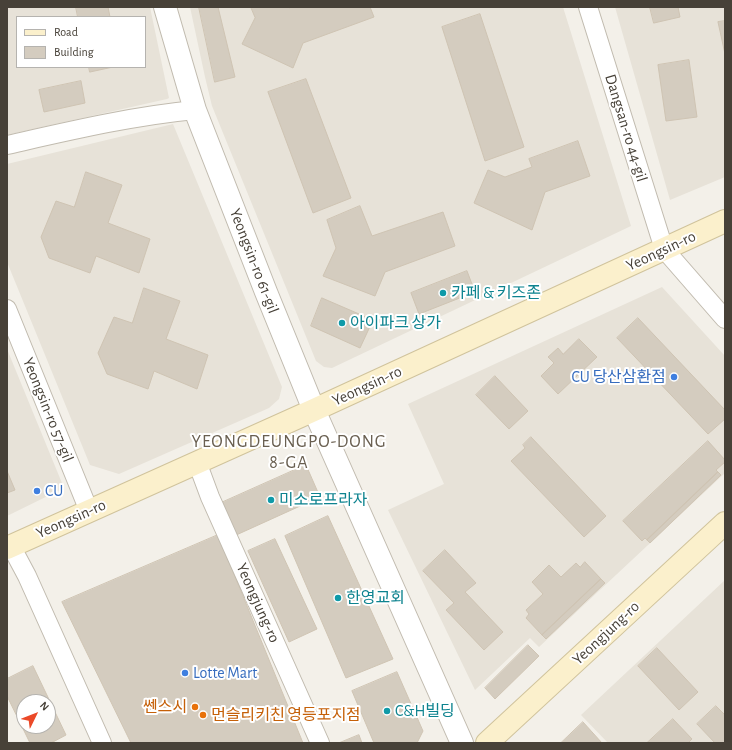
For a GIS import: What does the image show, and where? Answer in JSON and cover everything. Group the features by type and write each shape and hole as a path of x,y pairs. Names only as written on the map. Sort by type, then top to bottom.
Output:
{"main road":[{"name":"Yeongsin-ro","path":"9,547 314,410 725,221"},
{"name":"Yeongjung-ro","path":"487,743 725,523"}],"street":[{"name":"Yeongsin-ro 61-gil","path":"164,7 195,110 266,292 314,410 462,743"},
{"name":"Dangsan-ro 44-gil","path":"588,7 664,249"},
{"path":"7,145 82,129 174,112 195,110"},
{"path":"664,249 725,319"},
{"name":"Yeongsin-ro 57-gil","path":"7,309 89,511"},
{"name":"Yeongjung-ro","path":"197,462 210,497 320,743"},
{"path":"9,547 27,576 102,743"}],"shaded area":[{"path":"7,7 150,7 169,98 7,135"},
{"path":"190,7 563,7 631,226 332,368 324,367 316,361 212,106"},
{"path":"615,7 725,7 725,177 670,200"},
{"path":"173,124 282,387 279,399 269,408 119,474 90,465 7,262 7,164"},
{"path":"662,287 725,356 725,473 539,647 530,638 475,690 388,510 444,484 408,404"},
{"path":"7,349 64,488 7,516"},
{"path":"725,580 725,743 608,743 581,715"}],"building":[{"path":"76,7 108,7 110,16 78,16"},
{"path":"199,7 218,7 235,77 215,82"},
{"path":"251,7 370,7 374,17 303,43 293,68 242,44 255,18"},
{"path":"650,7 678,7 680,17 654,23"},
{"path":"480,14 524,147 485,161 442,27"},
{"path":"725,21 725,54 718,22"},
{"path":"689,60 697,117 666,121 658,65"},
{"path":"89,68 108,68 90,72"},
{"path":"306,79 351,198 313,213 268,92"},
{"path":"81,81 85,103 44,112 39,90"},
{"path":"578,141 590,176 545,192 532,230 474,203 488,170 505,177 532,167 529,159"},
{"path":"86,172 122,185 108,223 150,239 139,273 96,256 90,273 49,258 41,237 56,201 74,207"},
{"path":"360,206 372,236 443,212 455,246 385,272 375,296 323,276 336,248 327,220"},
{"name":"카페 & 키즈존","path":"467,271 475,292 419,314 411,293"},
{"path":"144,288 180,301 166,339 208,355 197,389 154,371 148,389 107,374 98,353 114,317 132,323"},
{"name":"아이파크 상가","path":"322,298 373,320 360,348 311,326"},
{"path":"638,318 725,410 725,419 708,434 617,338"},
{"path":"579,339 597,357 558,394 541,376 554,363 548,357 558,348 563,354"},
{"path":"495,376 528,411 509,429 476,395"},
{"path":"531,437 606,516 584,537 511,461 525,448 523,445"},
{"path":"708,441 725,460 725,462 716,470 718,472 647,540 645,538 642,541 623,521"},
{"name":"미소로프라자","path":"306,465 320,497 234,536 221,503"},
{"path":"7,471 15,490 7,493"},
{"path":"718,472 721,475 650,543 647,540"},
{"name":"한영교회","path":"328,516 393,659 346,678 285,536"},
{"name":"Lotte Mart","path":"218,535 303,743 131,743 62,602"},
{"path":"275,539 317,629 289,642 248,551"},
{"path":"445,550 476,583 465,592 503,632 484,650 446,610 454,603 423,571"},
{"path":"585,562 601,579 542,635 526,618 529,614 526,610 543,594 532,582 549,565 561,577 576,563 580,567"},
{"path":"601,579 605,583 546,639 542,635"},
{"path":"528,645 539,656 495,699 485,688"},
{"path":"657,648 698,692 679,710 638,666"},
{"path":"33,666 46,694 16,694 16,714 7,696 7,679"},
{"name":"C&H빌딩","path":"397,672 423,731 417,743 374,743 352,691"},
{"path":"716,706 725,715 725,743 715,743 697,724"},
{"path":"56,714 66,735 51,743 30,743 26,734 56,734"},
{"path":"673,719 692,739 688,743 647,743"},
{"path":"583,722 602,743 561,743"},
{"path":"359,735 362,743 339,743"}],"place":[{"name":"카페 & 키즈존","path":"443,293"},
{"name":"아이파크 상가","path":"342,323"},
{"name":"CU 당산삼환점","path":"674,377"},
{"name":"CU","path":"37,491"},
{"name":"미소로프라자","path":"271,500"},
{"name":"한영교회","path":"338,598"},
{"name":"Lotte Mart","path":"185,673"},
{"name":"쎈스시","path":"195,707"},
{"name":"C&H빌딩","path":"387,711"},
{"name":"먼슬리키친 영등포지점","path":"203,715"}],"district":[{"name":"YEONGDEUNGPO-DONG 8-GA","path":"289,452"}]}
